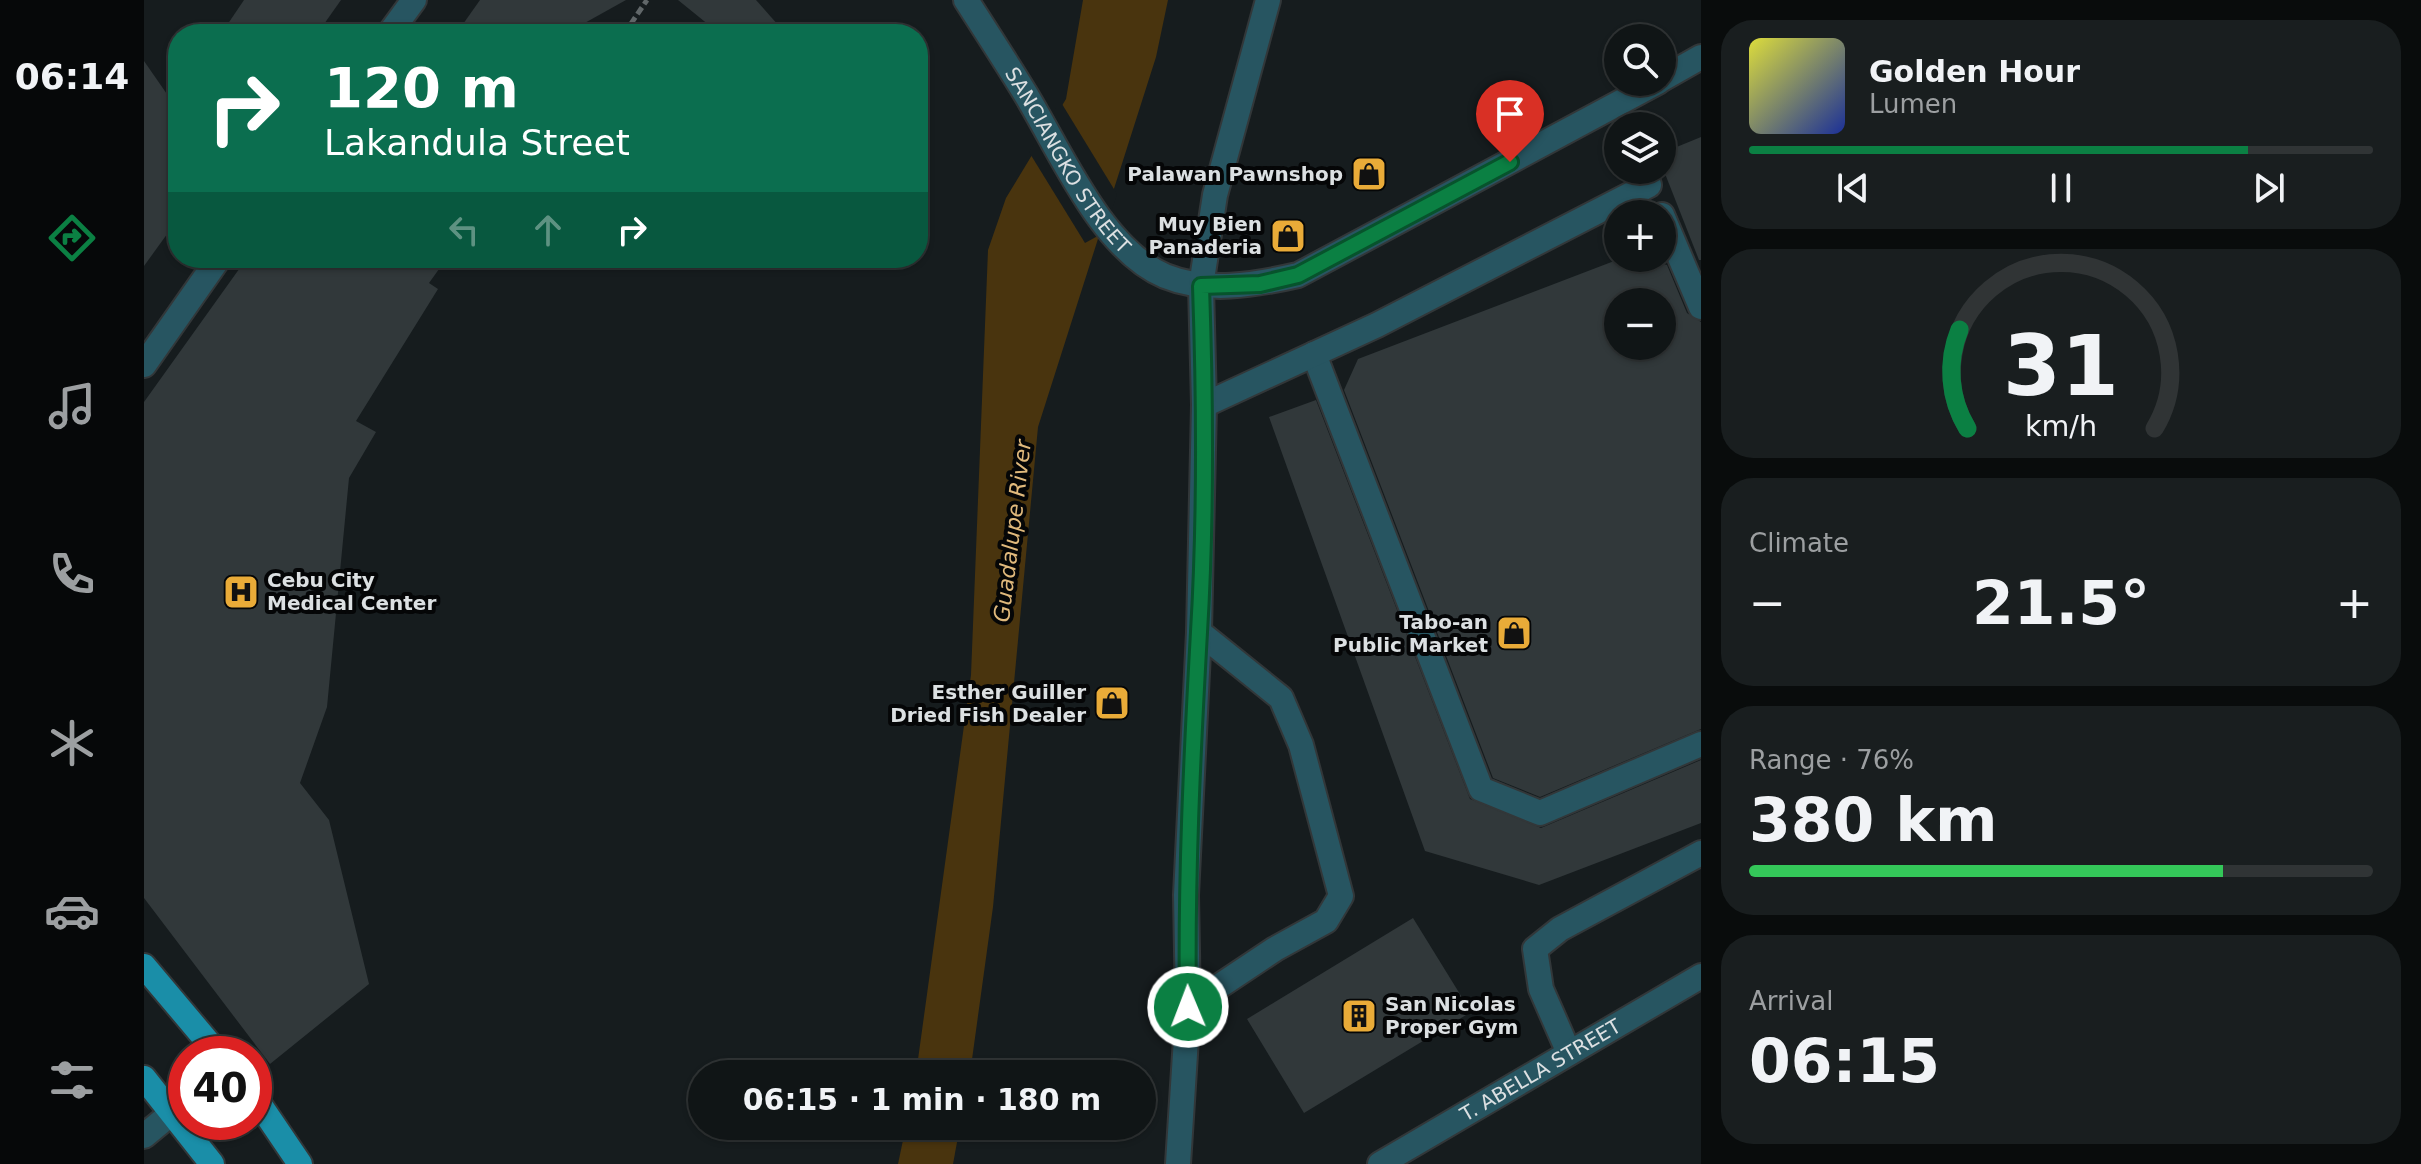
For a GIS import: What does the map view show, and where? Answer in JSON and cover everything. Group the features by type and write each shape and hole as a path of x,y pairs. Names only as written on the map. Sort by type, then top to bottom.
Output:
{"main road":[{"path":"144,966 203,1036"},
{"path":"144,1078 168,1106"},
{"path":"272,1123 300,1164"},
{"path":"194,1140 212,1164"}],"street":[{"path":"396,24 414,0"},
{"name":"SANCIANGKO STREET","path":"966,0 1108,230 1140,261 1165,276 1201,286 1260,284 1298,275 1604,124"},
{"path":"1178,1164 1188,1007 1186,895 1199,632 1204,405 1201,286 1215,195 1268,0"},
{"name":"SANCIANGKO STREET","path":"1676,72 1701,57"},
{"name":"SANCIANGKO STREET","path":"1625,112 1643,96"},
{"path":"1204,405 1314,354 1635,184"},
{"path":"1676,247 1701,307"},
{"path":"144,365 212,268"},
{"path":"1314,354 1481,789 1540,813 1701,744"},
{"path":"1188,1007 1275,949 1326,921 1341,896 1301,745 1281,698 1199,632"},
{"path":"1569,1053 1541,989 1535,949 1560,929 1701,853"},
{"name":"T. ABELLA STREET","path":"1380,1164 1701,976"},
{"path":"144,1136 168,1116"}],"path":[{"path":"631,24 647,0"}],"water":[{"name":"Guadalupe River","path":"1083,0 1168,0 1156,57 1038,427 993,907 972,1060 918,1060 971,675 988,250 1006,198 1066,99"},
{"path":"903,1140 957,1140 953,1164 898,1164"}],"pier":[{"path":"1062,104 1117,194 1105,232 1085,243 1029,152 1056,108"}],"building":[{"path":"244,0 341,0 324,24 228,24"},
{"path":"480,0 626,0 583,24 463,24"},
{"path":"678,0 756,0 777,24 708,24"},
{"path":"144,61 168,96 168,233 144,266"},
{"path":"1701,137 1701,260 1669,184 1676,184 1676,147"},
{"path":"1604,265 1604,272 1670,272 1687,313 1701,322 1701,729 1540,797 1493,778 1344,390 1358,359"},
{"name":"Cebu City Medical Center","path":"240,268 440,268 429,283 438,289 356,421 376,432 349,478 327,707 300,783 329,820 369,984 272,1062 272,1036 249,1036 144,898 144,402"},
{"path":"1316,400 1470,799 1541,828 1701,760 1701,823 1539,885 1425,851 1269,417"},
{"name":"San Nicolas Proper Gym","path":"1413,918 1471,1012 1304,1113 1247,1019"}],"place":[{"name":"Palawan Pawnshop","path":"1369,174"},
{"name":"Muy Bien Panaderia","path":"1288,236"},
{"name":"Cebu City Medical Center","path":"241,592"},
{"name":"Tabo-an Public Market","path":"1514,633"},
{"name":"Esther Guiller Dried Fish Dealer","path":"1112,703"},
{"name":"San Nicolas Proper Gym","path":"1359,1016"}],"route":[{"path":"1188,1007 1186,895 1199,632 1204,405 1201,286 1260,284 1298,275 1510,162"}]}
